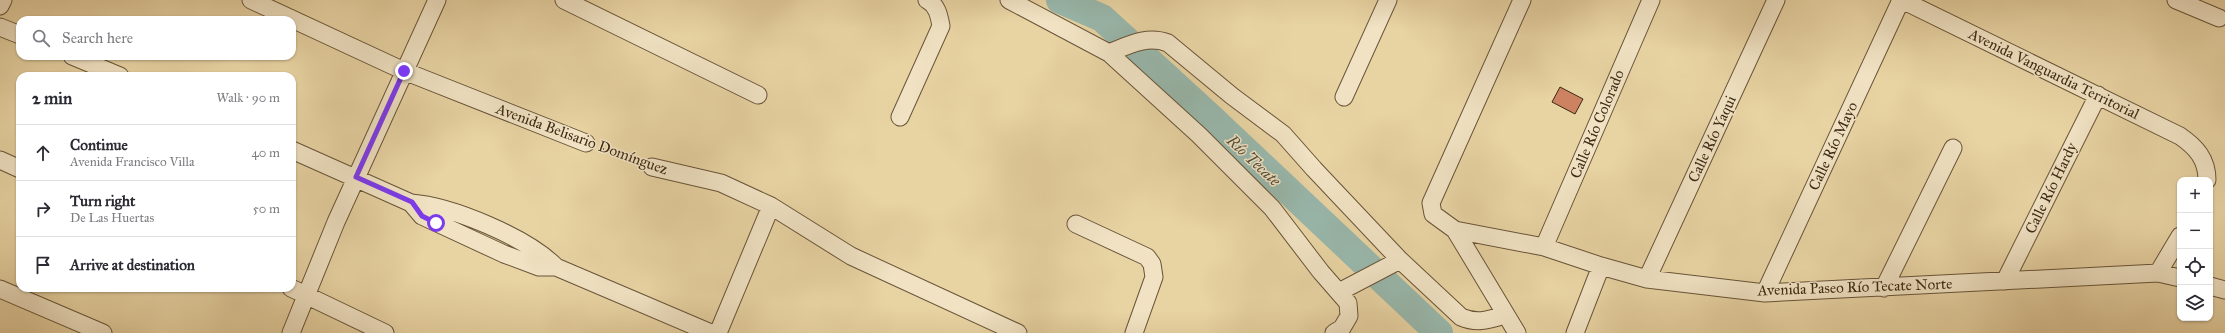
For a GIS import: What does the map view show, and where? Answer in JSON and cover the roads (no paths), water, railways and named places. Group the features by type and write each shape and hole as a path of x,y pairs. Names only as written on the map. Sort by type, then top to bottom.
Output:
{"street":[{"path":"0,6 3,0"},
{"name":"Avenida Belisario Domínguez","path":"251,0 285,16"},
{"path":"291,333 356,177 437,0"},
{"path":"564,0 758,95"},
{"path":"900,117 941,26 938,12 931,2 927,0"},
{"path":"1009,0 1109,53 1199,135 1272,208 1348,303 1349,316 1342,328 1334,333"},
{"path":"1344,97 1388,0"},
{"name":"Avenida Paseo Río Tecate Norte","path":"1522,0 1431,203 1433,214 1455,230 1544,247 1601,266 1648,279 1765,293 2158,273 2177,277"},
{"name":"Calle Río Colorado","path":"1544,247 1651,0"},
{"name":"Calle Río Yaqui","path":"1648,279 1776,0"},
{"name":"Avenida Vanguardia Territorial","path":"1901,0 2180,136 2195,147 2207,169 2207,177"},
{"name":"Calle Río Mayo","path":"1765,293 1901,0"},
{"path":"2176,0 2219,18"},
{"name":"Avenida Belisario Domínguez","path":"296,21 404,71 586,144"},
{"path":"0,27 16,33"},
{"path":"1109,53 1144,40 1157,39 1168,43 1232,96 1283,134 1400,260 1461,317 1470,321 1482,322 1505,315"},
{"path":"82,60 110,72"},
{"name":"Calle Río Hardy","path":"2004,281 2098,95"},
{"path":"1884,288 1953,148"},
{"path":"296,152 412,202 422,216 504,254 539,267 556,267 711,333"},
{"path":"0,160 16,167"},
{"name":"Avenida Belisario Domínguez","path":"652,167 721,183 771,206 851,256 1018,333"},
{"path":"718,333 771,206"},
{"path":"1076,224 1147,257 1152,264 1154,277 1134,333"},
{"path":"1455,230 1517,333"},
{"path":"2158,273 2177,241"},
{"path":"1338,292 1400,260"},
{"path":"1574,333 1601,266"},
{"path":"2213,287 2225,290"},
{"path":"0,289 103,333"},
{"path":"296,290 385,333"}],"waterway":[{"name":"Río Tecate","path":"1060,0 1102,18 1209,116 1439,333"}]}
